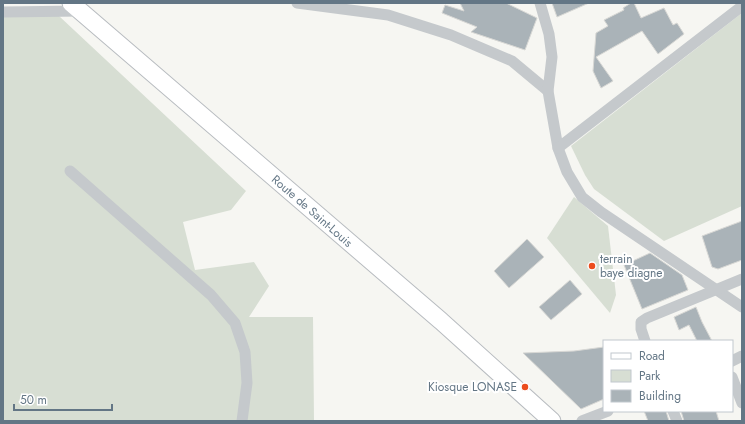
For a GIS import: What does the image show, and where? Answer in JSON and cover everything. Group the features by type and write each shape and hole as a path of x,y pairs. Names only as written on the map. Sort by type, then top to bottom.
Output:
{"main road":[{"name":"Route de Saint-Louis","path":"76,7 154,76 441,321 552,421"}],"street":[{"path":"297,3 388,15 451,35 512,61 548,91"},
{"path":"540,3 549,34 552,57 548,91 558,148 567,172 582,197 601,212 742,307"},
{"path":"558,148 742,6"},
{"path":"3,12 76,7"},
{"path":"70,171 211,295 235,323 245,352 247,383 242,421"},
{"path":"645,340 641,329 641,322 647,318 742,279"},
{"path":"733,360 742,356"},
{"path":"733,380 742,403"},
{"path":"582,421 605,412"}],"green space":[{"path":"742,13 742,206 664,241 594,189 585,175 571,146"},
{"path":"3,15 59,16 246,191 231,210 183,222 195,270 254,262 269,286 249,317 313,317 314,421 3,421"},
{"name":"terrain baye diagne","path":"574,197 608,226 616,295 610,313 547,238"}],"building":[{"path":"460,3 506,3 537,18 525,50 471,32 477,27 442,13 445,5 464,11"},
{"path":"552,3 589,3 557,17"},
{"path":"631,3 634,3 641,18 664,8 673,25 677,23 684,34 658,54 642,31 596,57 613,81 601,88 593,71 596,33 608,26 604,20 624,10 623,8"},
{"path":"742,221 742,260 718,269 712,267 702,236"},
{"path":"527,239 544,257 509,288 494,271"},
{"path":"650,253 682,275 688,290 642,309 624,265"},
{"path":"570,280 582,294 551,320 539,307"},
{"path":"696,307 711,340 696,340 689,325 679,330 674,317"},
{"path":"603,347 603,399 581,409 523,353 574,351"},
{"path":"644,412 666,412 669,421 648,421"},
{"path":"681,412 716,412 719,421 684,421"}],"place":[{"name":"terrain baye diagne","path":"592,266"},
{"name":"Kiosque LONASE","path":"525,387"}]}
